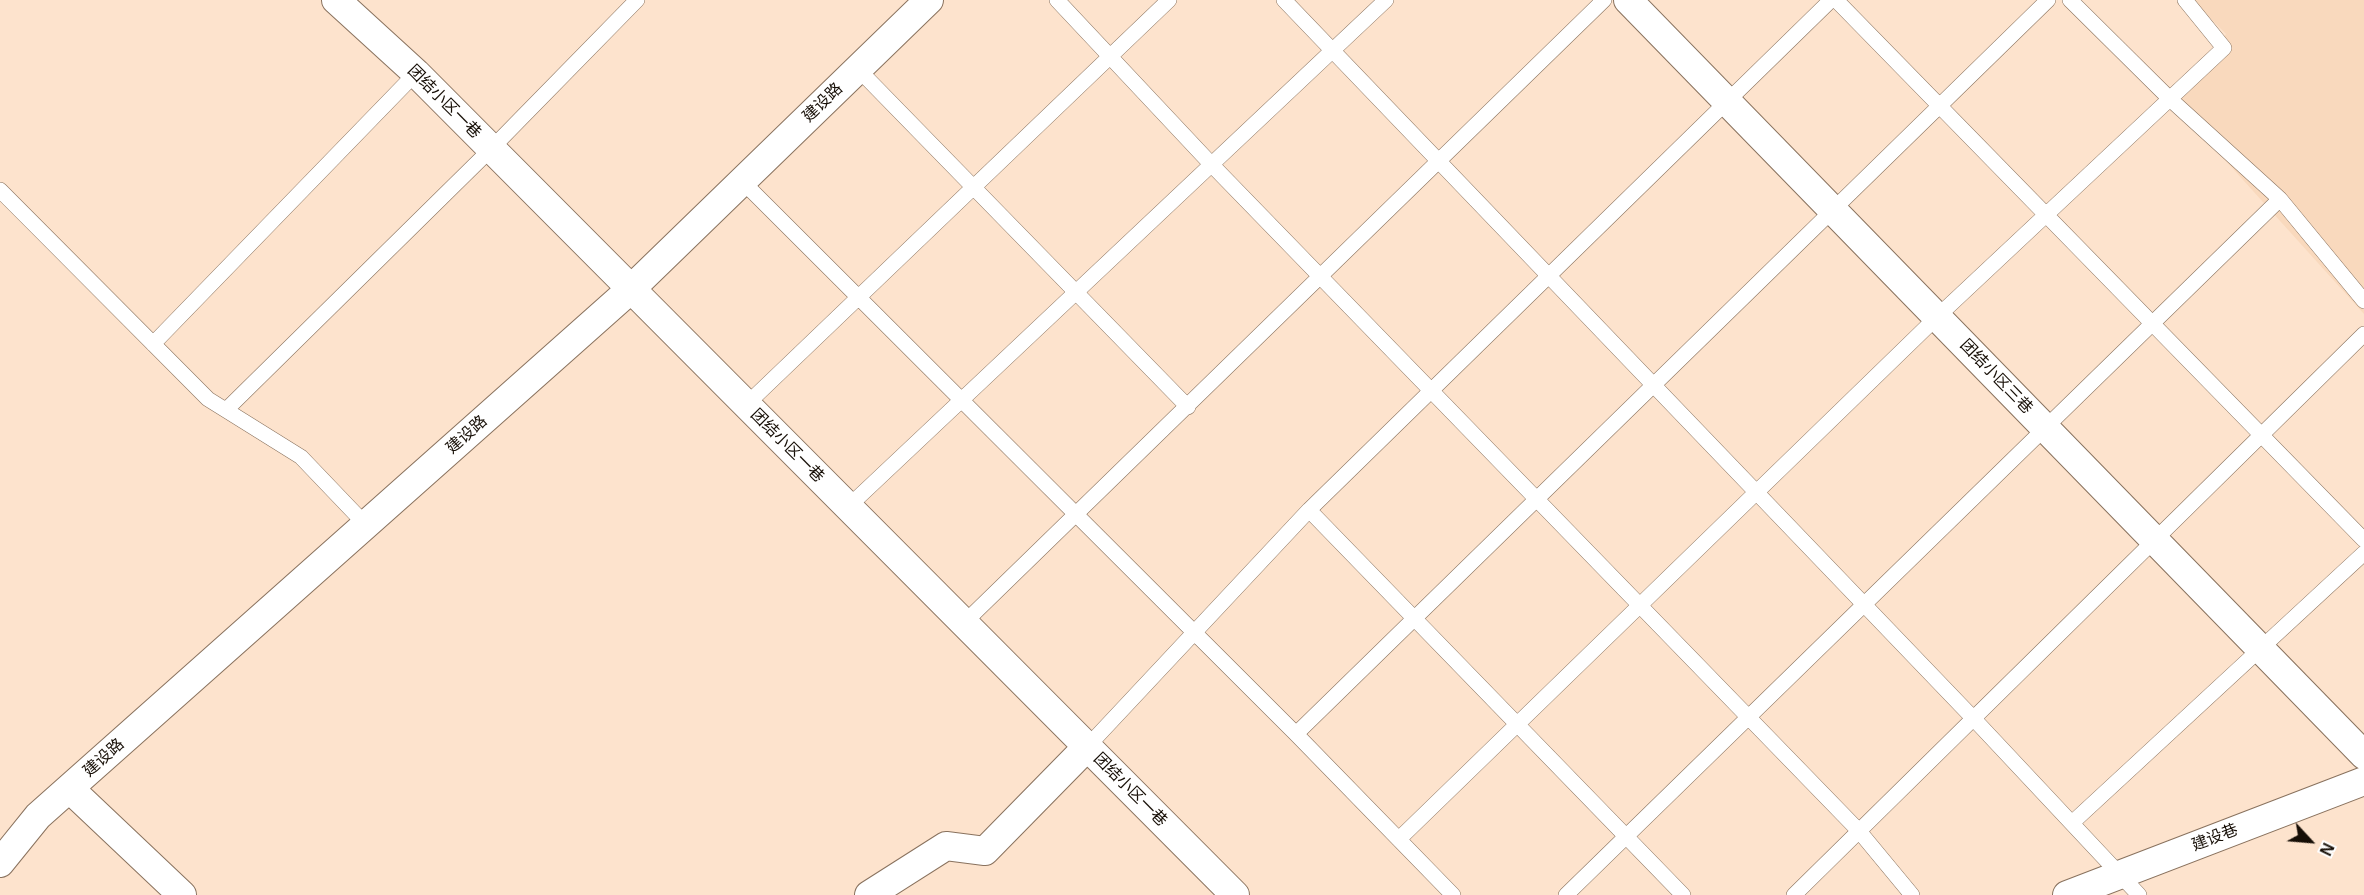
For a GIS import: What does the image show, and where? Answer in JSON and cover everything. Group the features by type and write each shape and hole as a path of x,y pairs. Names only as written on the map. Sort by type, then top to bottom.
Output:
{"street":[{"name":"团结小区一巷","path":"336,0 416,73 1235,895"},
{"name":"建设路","path":"0,863 38,816 631,289 930,0"},
{"name":"团结小区三巷","path":"1628,0 2364,755"},
{"path":"869,895 946,846 985,851 1087,747"},
{"name":"建设巷","path":"2067,895 2131,884 2364,780"},
{"path":"70,789 182,895"}],"lane":[{"path":"226,410 492,149 638,0"},
{"path":"1057,0 1320,277 1859,831 1912,895"},
{"path":"746,405 1169,0"},
{"path":"1284,0 2131,884"},
{"path":"848,507 1386,0"},
{"path":"964,623 1604,0"},
{"path":"1087,747 1309,510 1831,0"},
{"path":"1836,0 2364,540"},
{"path":"1296,734 2048,0"},
{"path":"2070,0 2170,99 2280,199 2364,301"},
{"path":"1399,839 1937,317 2224,48 2185,0"},
{"path":"858,69 1188,406"},
{"path":"153,344 416,73"},
{"path":"742,181 1195,632 1453,895"},
{"path":"0,190 208,399 301,457 366,525"},
{"path":"1566,895 2280,199"},
{"path":"1794,895 2364,334"},
{"path":"1309,510 1683,895"},
{"path":"2073,822 2364,553"}],"shaded area":[{"path":"2192,0 2364,0 2364,314 2170,99 2226,34"}]}
